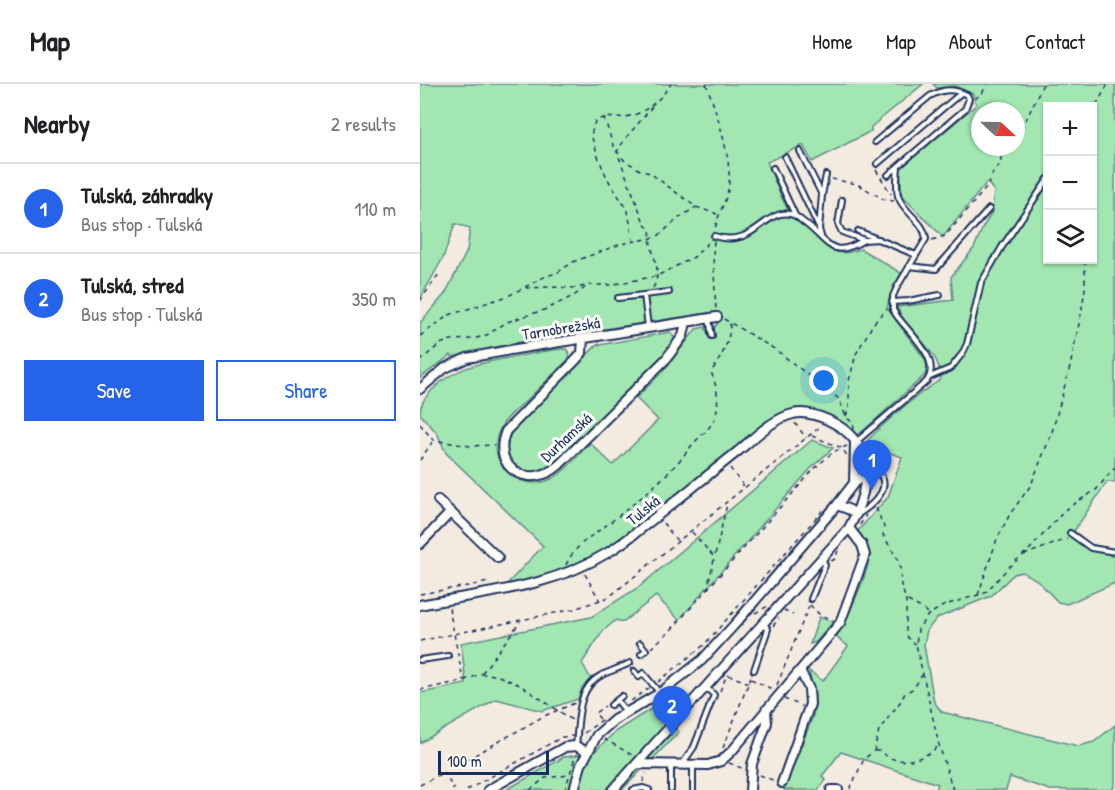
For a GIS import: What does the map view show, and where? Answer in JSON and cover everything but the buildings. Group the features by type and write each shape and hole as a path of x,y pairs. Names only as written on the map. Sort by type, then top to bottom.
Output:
{"street":[{"name":"Tarnobrežská","path":"420,389 445,368 467,358 713,318"},
{"name":"Durhamská","path":"584,338 582,352 576,360 506,431 502,442 502,453 511,468 521,474 538,477 549,473 559,465 666,359 683,336 686,322"},
{"path":"613,790 764,623 780,609 822,557 853,529 863,497 867,473 864,457 855,442 843,429 828,420 804,413 788,416"},
{"name":"Tulská","path":"420,604 544,582 587,565 625,542 762,432 788,416"},
{"path":"854,483 855,442"},
{"path":"574,790 587,752 604,724 624,710 660,693 702,660 834,505 854,483 867,473"},
{"path":"438,500 498,558"},
{"path":"834,505 850,510 856,515"},
{"path":"420,544 451,512"},
{"path":"638,761 671,765 708,765 721,760 732,751 766,710 776,693 800,670 840,623 865,555 853,529"},
{"path":"780,787 810,704 809,689 800,670"},
{"path":"660,693 671,704 676,720"},
{"path":"750,790 752,764 767,723 766,710"},
{"path":"485,789 565,747 577,747 587,752"},
{"path":"831,790 838,790"}],"lane":[{"path":"875,142 930,96 946,90 967,95 969,102 965,109 888,176"},
{"path":"877,164 962,92"},
{"path":"800,150 822,195"},
{"path":"785,157 821,237"},
{"path":"898,167 900,200 908,212 921,223 926,239 897,287 892,302 893,310 928,356 932,368 930,378"},
{"path":"773,168 795,215"},
{"path":"819,229 826,177"},
{"path":"855,442 930,378 946,371 962,354 981,283 1002,246 1043,185"},
{"path":"842,200 838,224 842,232 864,240 879,239"},
{"path":"909,266 936,270 989,209"},
{"path":"714,236 735,240 780,215 788,213 795,215 838,250 845,250 864,240"},
{"path":"858,231 916,255"},
{"path":"618,298 669,291"},
{"path":"644,295 648,328"},
{"path":"892,302 940,295"},
{"path":"712,336 713,318"},
{"path":"856,515 865,510 882,490 884,481 880,474 867,473"},
{"path":"1070,533 1091,548 1115,552"},
{"path":"810,602 825,565 822,557"},
{"path":"753,670 768,629 764,623"},
{"path":"640,643 646,650 641,654"},
{"path":"420,660 448,656"},
{"path":"577,747 581,701 585,690 602,674 630,663"},
{"path":"634,671 639,677 643,673 660,693"},
{"path":"682,765 694,747 714,695 706,687"},
{"path":"611,705 622,696"},
{"path":"617,700 624,710"},
{"path":"671,765 671,790"},
{"path":"693,765 693,790"},
{"path":"633,790 643,788 649,790"}],"path":[{"path":"650,294 657,276 658,265 650,230 645,225 617,152 671,84"},
{"path":"646,650 664,637 824,459 855,442 853,423 846,417 839,399 782,354 730,321 713,318 714,236 718,214 728,190 730,169 718,117 706,84"},
{"path":"969,102 978,97 987,84"},
{"path":"1025,122 1043,84"},
{"path":"1097,104 1108,84"},
{"path":"633,241 628,212 607,178 591,135 595,121 604,117 639,114 654,104"},
{"path":"604,117 614,148 624,159 640,170 650,173 696,207 718,214"},
{"path":"926,239 934,240 945,236 987,187 994,170 1000,165 1002,156"},
{"path":"877,164 876,171 891,194 898,194"},
{"path":"826,177 857,184 885,200 892,202 900,200"},
{"path":"420,336 449,315 508,296 546,276 557,273 573,262 633,241 657,237 696,207"},
{"path":"523,288 577,288 657,276 694,256 714,236"},
{"path":"978,596 997,539 1010,514 1031,484 1052,432 1081,314 1085,264"},
{"path":"420,301 439,274"},
{"path":"420,361 440,344 451,340 473,339 487,335 507,322 547,309 590,285"},
{"path":"846,417 849,407 849,381 856,354 873,324 892,302"},
{"path":"561,577 569,558 584,542 664,476 685,456 712,424 718,405 717,389 711,372 730,337 730,321"},
{"path":"788,416 794,420 806,439"},
{"path":"420,641 601,602 679,543 828,420"},
{"path":"420,424 433,440 470,446 497,445"},
{"path":"811,435 842,448 851,462"},
{"path":"420,460 433,440"},
{"path":"953,790 939,746 916,644 918,629 928,615 945,605 978,596 991,588 1066,508 1096,490 1115,467"},
{"path":"729,468 746,489"},
{"path":"874,501 884,527 883,535 898,561 906,601 906,636 910,642 916,644"},
{"path":"707,590 727,504"},
{"path":"624,710 704,645 821,510 834,505"},
{"path":"853,529 867,517 865,510"},
{"path":"662,522 679,543"},
{"path":"692,532 714,558"},
{"path":"1023,556 1068,539 1077,538"},
{"path":"584,572 601,602"},
{"path":"420,594 490,582"},
{"path":"906,601 923,609 928,615"},
{"path":"810,602 820,615 835,621"},
{"path":"776,693 810,602"},
{"path":"448,604 463,681"},
{"path":"746,611 750,614 752,611 755,614 771,604 793,615"},
{"path":"481,674 520,621"},
{"path":"720,755 753,670"},
{"path":"850,789 864,759 874,751 882,727 905,693 914,688 924,673"},
{"path":"420,690 463,681 481,674 507,679 575,721"},
{"path":"714,695 720,691 727,674"},
{"path":"750,679 803,706"},
{"path":"459,764 557,710 578,703"},
{"path":"602,708 596,713 604,724"},
{"path":"580,736 604,724 608,716"},
{"path":"467,790 562,737 573,736"},
{"path":"601,737 638,761"},
{"path":"874,751 880,751 893,760 909,760 926,756 939,746"},
{"path":"566,790 577,747"},
{"path":"731,764 739,767"},
{"path":"642,785 647,769"},
{"path":"420,785 445,771 454,790"},
{"path":"758,774 771,779"},
{"path":"530,790 545,778 569,775"},
{"path":"479,784 485,789"}],"green space":[{"path":"420,84 923,84 871,127 871,131 812,162 803,145 767,162 785,205 798,222 831,249 846,253 861,249 901,273 887,308 925,359 927,367 925,375 857,435 841,422 815,411 785,413 627,535 601,552 571,568 547,577 507,584 543,546 446,453 437,433 420,414 427,396 442,381 463,369 500,359 566,349 570,354 568,360 502,425 496,441 500,463 516,478 537,483 549,480 560,473 590,443 613,465 658,420 636,398 667,367 696,329 705,327 709,337 714,337 714,328 718,323 714,312 515,343 452,357 451,355 420,378 420,323 445,294 467,251 470,228 455,224 443,258 420,299"},
{"path":"933,84 1115,84 1115,482 1107,482 1074,531 1090,544 1111,549 1110,556 1115,556 1115,583 1067,604 1058,602 1037,580 1022,572 1014,574 991,596 937,618 927,630 924,645 934,702 942,712 1078,746 1094,742 1115,725 1115,785 1112,790 1050,790 1010,777 1006,790 936,790 938,784 841,752 822,776 826,780 818,790 784,790 813,716 815,697 809,671 823,681 848,646 836,637 856,598 869,557 867,547 857,532 888,497 902,457 882,450 876,458 872,458 865,443 921,393 941,379 935,358 902,317 897,307 953,300 951,277 974,248 992,212 994,191 987,182 943,237 902,196 900,169 971,109 971,156 1025,156 1025,102 975,102 973,94 955,86 937,88"},
{"path":"670,332 674,337 673,344 656,365 548,469 528,472 512,464 505,449 512,429 598,344"},
{"path":"812,440 833,448 813,466 679,620 656,596 623,622 616,620 603,631 582,663 591,679 582,688 578,699 542,711 496,699 420,743 420,693 466,684 461,643 591,617 639,587"},
{"path":"819,617 833,622 816,642 810,644"},
{"path":"654,707 679,732 622,790 506,790 564,757 592,754 616,731"}],"place":[{"name":"Tulská, záhradky","path":"872,490"},
{"name":"Tulská, stred","path":"672,736"}]}
